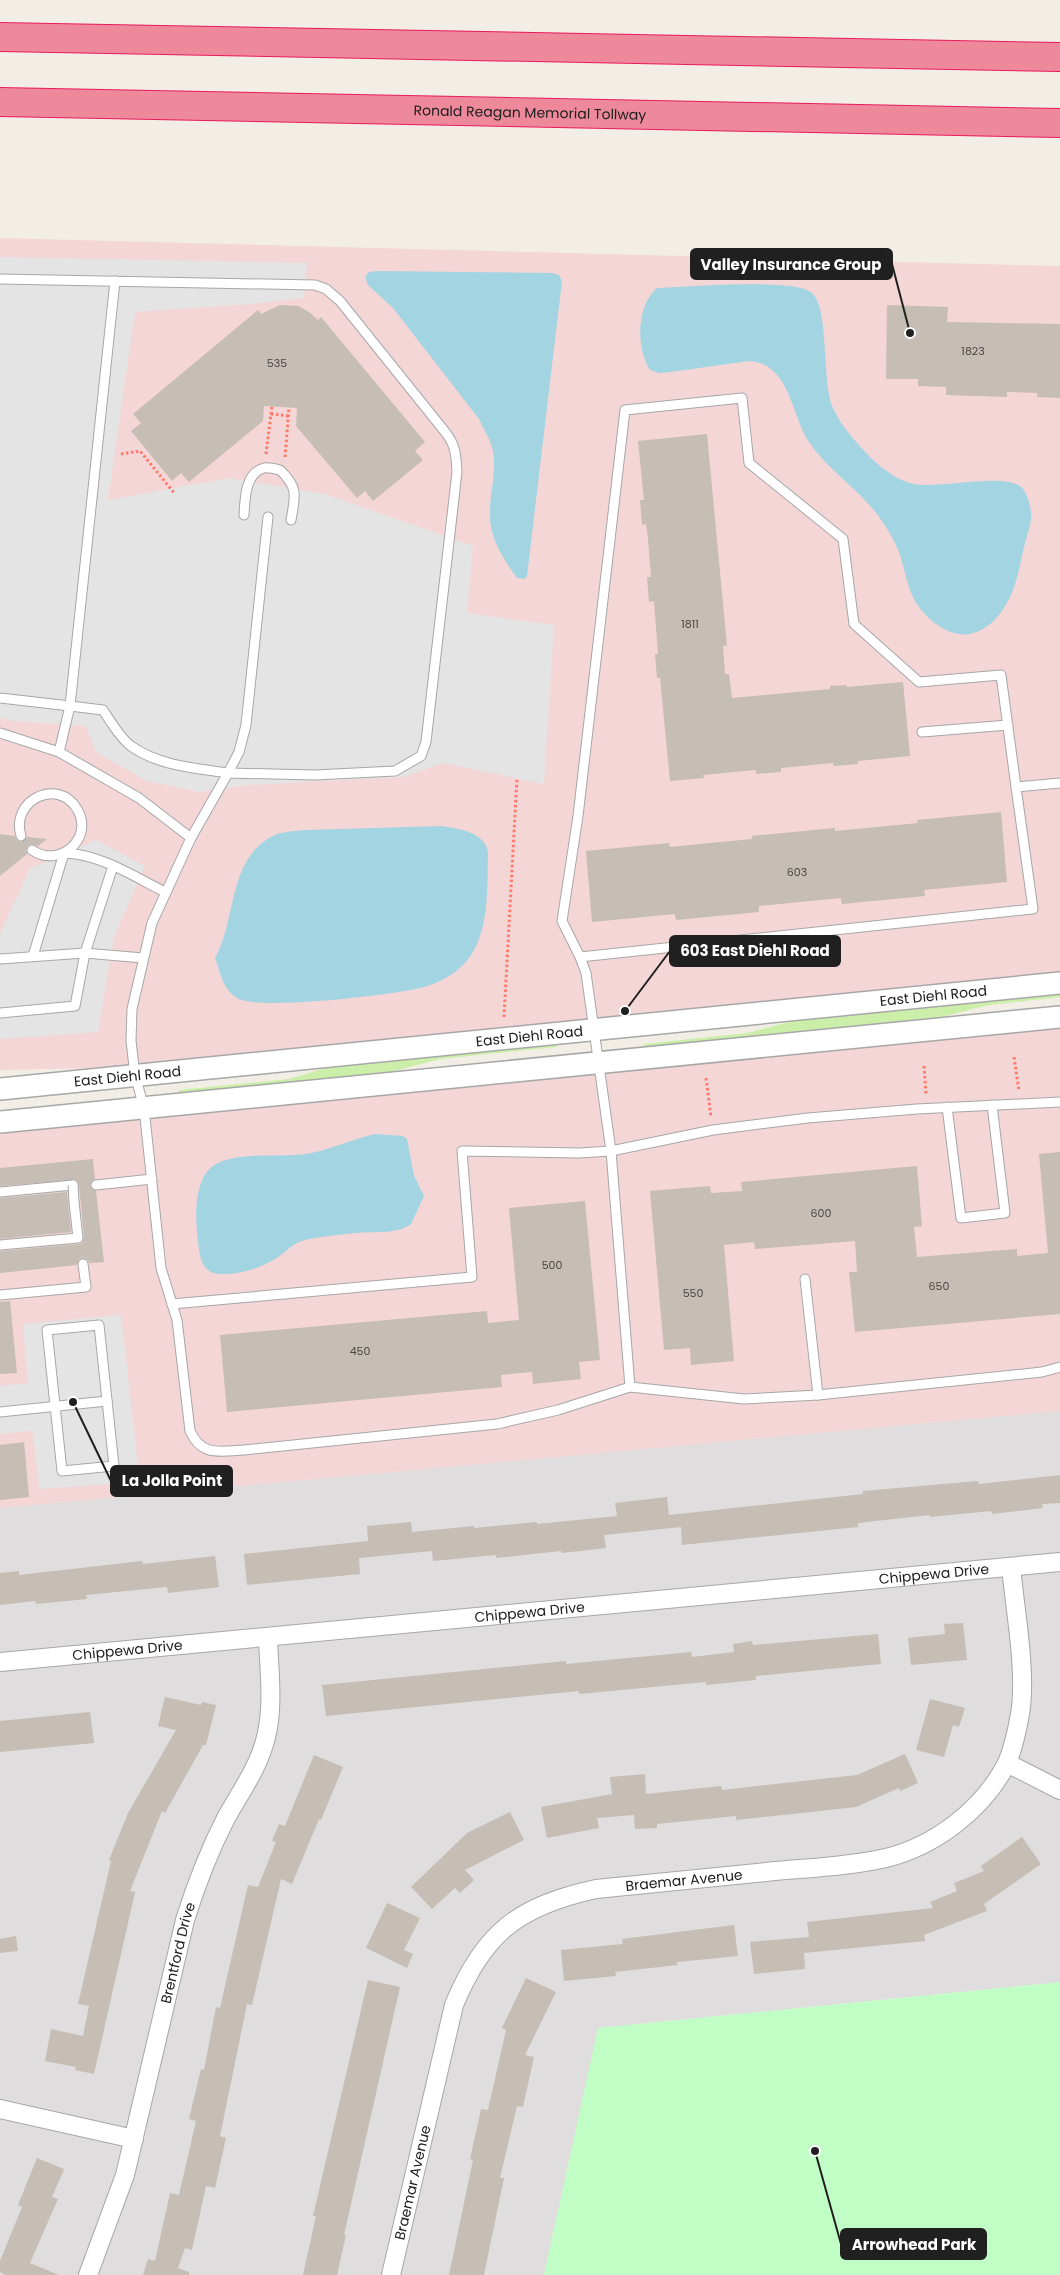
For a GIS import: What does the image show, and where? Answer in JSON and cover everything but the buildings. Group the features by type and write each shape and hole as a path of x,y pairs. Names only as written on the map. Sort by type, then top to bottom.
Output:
{"highway":[{"path":"0,37 1060,57"},
{"name":"Ronald Reagan Memorial Tollway","path":"0,102 1060,123"}],"street":[{"name":"East Diehl Road","path":"0,1089 1060,983"},
{"path":"0,1122 1060,1017"},
{"name":"Chippewa Drive","path":"0,1662 1060,1562"},
{"name":"Braemar Avenue","path":"391,2275 454,2005 466,1977 479,1956 494,1938 516,1919 560,1897 596,1889 860,1863 894,1856 926,1843 954,1825 984,1797 1007,1763 1020,1713 1022,1685 1011,1567"},
{"name":"Brentford Drive","path":"88,2275 125,2175 185,1920 195,1886 212,1846 256,1767 267,1736 271,1704 268,1638"},
{"path":"1007,1763 1060,1790"},
{"path":"0,2108 134,2140"}],"lane":[{"path":"0,279 300,284 315,285 326,289 340,301 454,444 457,472 426,742 421,756 395,771 315,775 228,773 175,766 130,746 103,710 0,698"},
{"path":"59,752 70,706 115,280"},
{"path":"580,957 1033,909 1001,675 919,682 854,624 843,539 749,463 742,398 625,410 578,816 562,921 586,972 600,1063 611,1151 630,1388"},
{"path":"244,514 247,488 252,476 264,468 280,470 290,479 296,491 291,520"},
{"path":"268,517 246,725 239,752 191,838 152,923 132,1009 131,1041 135,1075 144,1108 161,1268 178,1320 190,1431 196,1444 206,1450 244,1450 497,1424 558,1410 630,1388 744,1399 818,1395 1042,1372 1060,1367"},
{"path":"922,732 1008,725"},
{"path":"0,733 59,752 139,798 191,838"},
{"path":"1016,787 1060,783"},
{"path":"21,836 20,816 28,803 40,796 54,794 61,796 68,799 78,809 82,823 79,838 64,853 33,956"},
{"path":"32,850 50,856 64,853 82,854 113,866 165,892"},
{"path":"0,1013 75,1006 85,953 113,866"},
{"path":"0,959 85,953 144,958"},
{"path":"172,1304 472,1276 462,1151 579,1154 611,1151 718,1129 808,1118 947,1107 1060,1102"},
{"path":"947,1107 961,1218 1006,1213 992,1105"},
{"path":"96,1185 152,1179"},
{"path":"0,1192 73,1185 78,1238 0,1245"},
{"path":"0,1295 86,1286 83,1264"},
{"path":"804,1279 818,1395"},
{"path":"99,1325 107,1401 114,1466 62,1471 47,1330 99,1325"},
{"path":"0,1412 107,1401"}],"path":[{"path":"266,454 272,406"},
{"path":"285,457 289,408"},
{"path":"271,414 289,416"},
{"path":"121,454 140,451 175,494"},
{"path":"504,1017 517,778"},
{"path":"1014,1057 1019,1092"},
{"path":"924,1066 927,1101"},
{"path":"706,1078 712,1124"}],"shaded area":[{"path":"0,238 1060,266 1060,972 96,1068 0,1070"},
{"path":"0,257 307,263 304,298 251,304 135,312 108,500 229,478 325,494 473,546 467,613 554,625 544,784 443,763 404,777 247,785 199,792 147,781 96,752 86,726 14,721 0,718"},
{"path":"96,840 145,866 114,937 98,1032 0,1039 0,934 30,868"},
{"path":"1060,1027 1060,1411 0,1508 0,1132"},
{"path":"121,1315 140,1482 39,1489 33,1431 0,1434 0,1386 28,1383 23,1324"},
{"path":"1060,1411 1060,1982 599,2028 544,2275 0,2275 0,1508"}],"green space":[{"path":"1060,992 1060,997 989,1005 925,1021 643,1048 644,1044 747,1033 808,1017"},
{"path":"556,1042 557,1047 440,1059 380,1075 179,1095 179,1090 289,1079 339,1064"},
{"path":"1060,1982 1060,2275 544,2275 598,2028"}],"water":[{"path":"369,272 552,273 559,275 562,281 527,576 524,579 517,578 513,573 501,554 491,527 490,507 494,457 488,436 479,419 393,308 368,285 365,277"},
{"path":"715,285 781,285 805,289 812,293 818,302 821,315 827,381 833,408 845,429 872,459 891,474 914,484 1000,481 1012,483 1023,489 1031,509 1031,516 1019,569 1008,601 1000,614 984,629 970,634 952,632 935,624 921,610 912,595 899,552 886,528 869,505 816,452 803,431 788,392 773,371 763,364 749,361 671,372 659,373 650,370 642,350 640,328 645,305 650,296 657,288"},
{"path":"442,826 463,830 477,836 486,845 488,852 486,910 479,938 474,951 466,962 452,974 424,987 387,994 330,1000 274,1003 252,1002 239,999 229,991 223,981 215,958 222,943 240,875 248,859 258,846 273,836 290,831"},
{"path":"375,1134 403,1136 407,1139 414,1176 424,1196 411,1224 399,1230 363,1232 307,1240 296,1244 269,1262 242,1272 221,1274 206,1268 201,1259 199,1248 196,1211 199,1188 208,1170 226,1160 249,1156 306,1154"}],"place":[{"name":"Valley Insurance Group","path":"910,333"},
{"name":"603 East Diehl Road","path":"625,1011"},
{"name":"La Jolla Point","path":"73,1402"},
{"name":"Arrowhead Park","path":"815,2151"}]}
